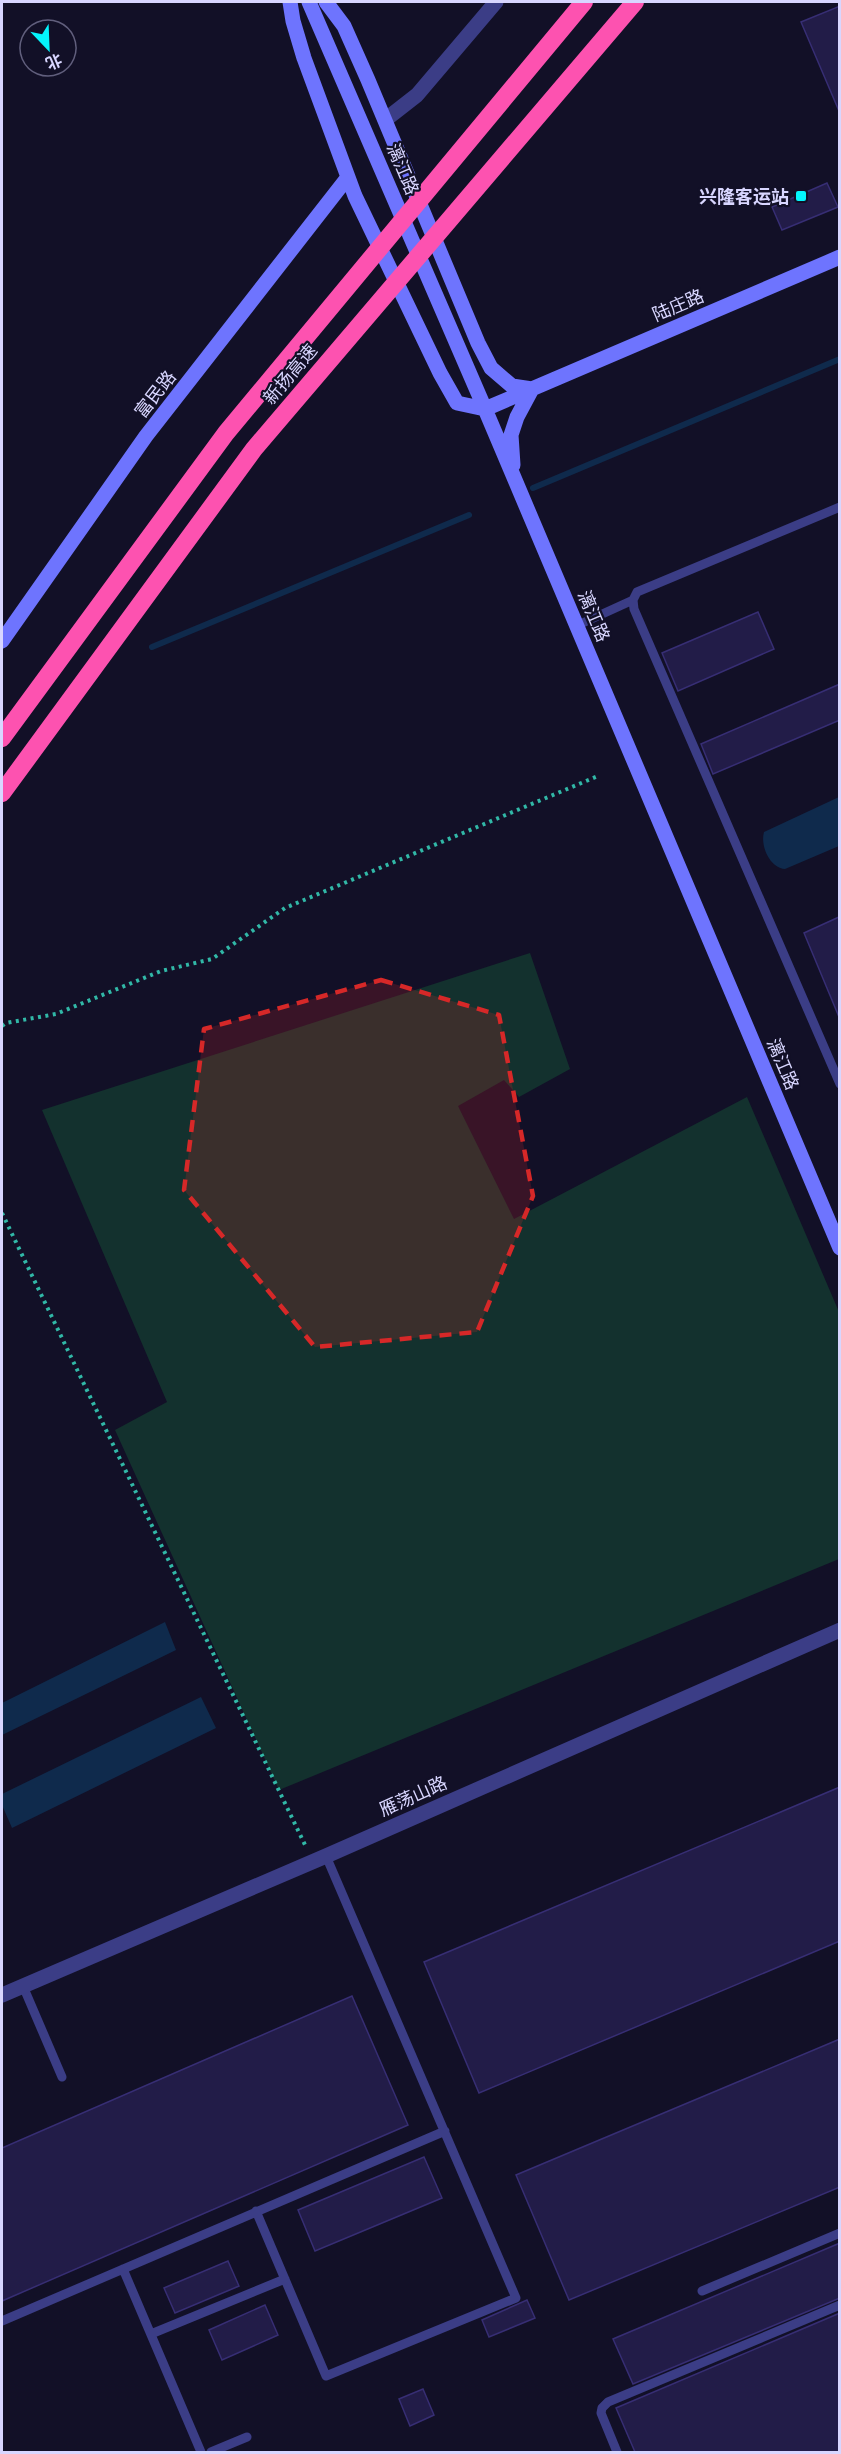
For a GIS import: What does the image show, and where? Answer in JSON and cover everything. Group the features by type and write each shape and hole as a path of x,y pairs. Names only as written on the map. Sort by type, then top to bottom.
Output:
{"highway":[{"name":"新扬高速","path":"2,738 226,433 584,2"},
{"name":"新扬高速","path":"2,793 254,449 635,2"}],"street":[{"path":"290,2 304,58 348,177 435,363 457,403 485,409"},
{"name":"漓江路","path":"309,2 485,409 840,1248"},
{"path":"327,2 344,26 478,343 491,368 512,386 532,389 517,417 511,435 513,477"},
{"path":"385,120 417,95 496,2"},
{"name":"富民路","path":"2,641 146,436 348,177"},
{"name":"陆庄路","path":"485,409 840,257"},
{"name":"雁荡山路","path":"2,1995 319,1859 840,1630"}],"lane":[{"path":"840,507 637,592 633,600 634,609 840,1084"},
{"path":"576,626 633,600"},
{"path":"256,2211 326,2376 516,2298 445,2130 319,1859"},
{"path":"23,1986 62,2077"},
{"path":"2,2321 445,2130"},
{"path":"702,2291 840,2233"},
{"path":"123,2269 201,2452"},
{"path":"151,2334 285,2279"},
{"path":"617,2452 601,2413 602,2408 608,2402 840,2305"},
{"path":"211,2452 248,2437"}],"path":[{"path":"2,1026 6,1023 56,1014 161,971 212,958 285,908 598,776"},
{"path":"2,1213 319,1859"}],"highlighted area":[{"path":"381,980 499,1015 533,1196 477,1332 315,1347 184,1190 204,1029"}],"green space":[{"path":"530,953 570,1069 519,1097 504,1080 458,1106 514,1219 747,1097 839,1312 839,1559 279,1790 115,1430 167,1402 42,1110"}],"water":[{"path":"839,797 839,846 785,869 771,861 763,844 764,832"},
{"path":"165,1622 176,1650 2,1735 2,1703"},
{"path":"201,1697 216,1728 12,1828 2,1805 2,1794"}],"building":[{"path":"840,6 839,111 801,22"},
{"path":"827,183 838,207 782,230 772,207"},
{"path":"758,612 774,649 678,691 662,653"},
{"path":"840,684 840,720 713,774 701,744"},
{"path":"839,917 839,1017 804,933"},
{"path":"840,1787 840,1941 479,2093 424,1962"},
{"path":"352,1996 408,2125 2,2301 2,2148"},
{"path":"840,2039 840,2187 569,2300 516,2175"},
{"path":"424,2157 442,2198 315,2251 298,2210"},
{"path":"840,2243 840,2298 633,2384 613,2339"},
{"path":"228,2261 239,2286 175,2313 164,2288"},
{"path":"527,2300 535,2318 489,2337 482,2320"},
{"path":"265,2305 278,2335 222,2360 209,2330"},
{"path":"840,2313 840,2452 635,2452 616,2408"},
{"path":"423,2389 434,2415 410,2426 399,2399"}],"waterway":[{"path":"533,488 840,359"},
{"path":"152,647 469,515"}],"place":[{"name":"兴隆客运站","path":"801,196"}]}
